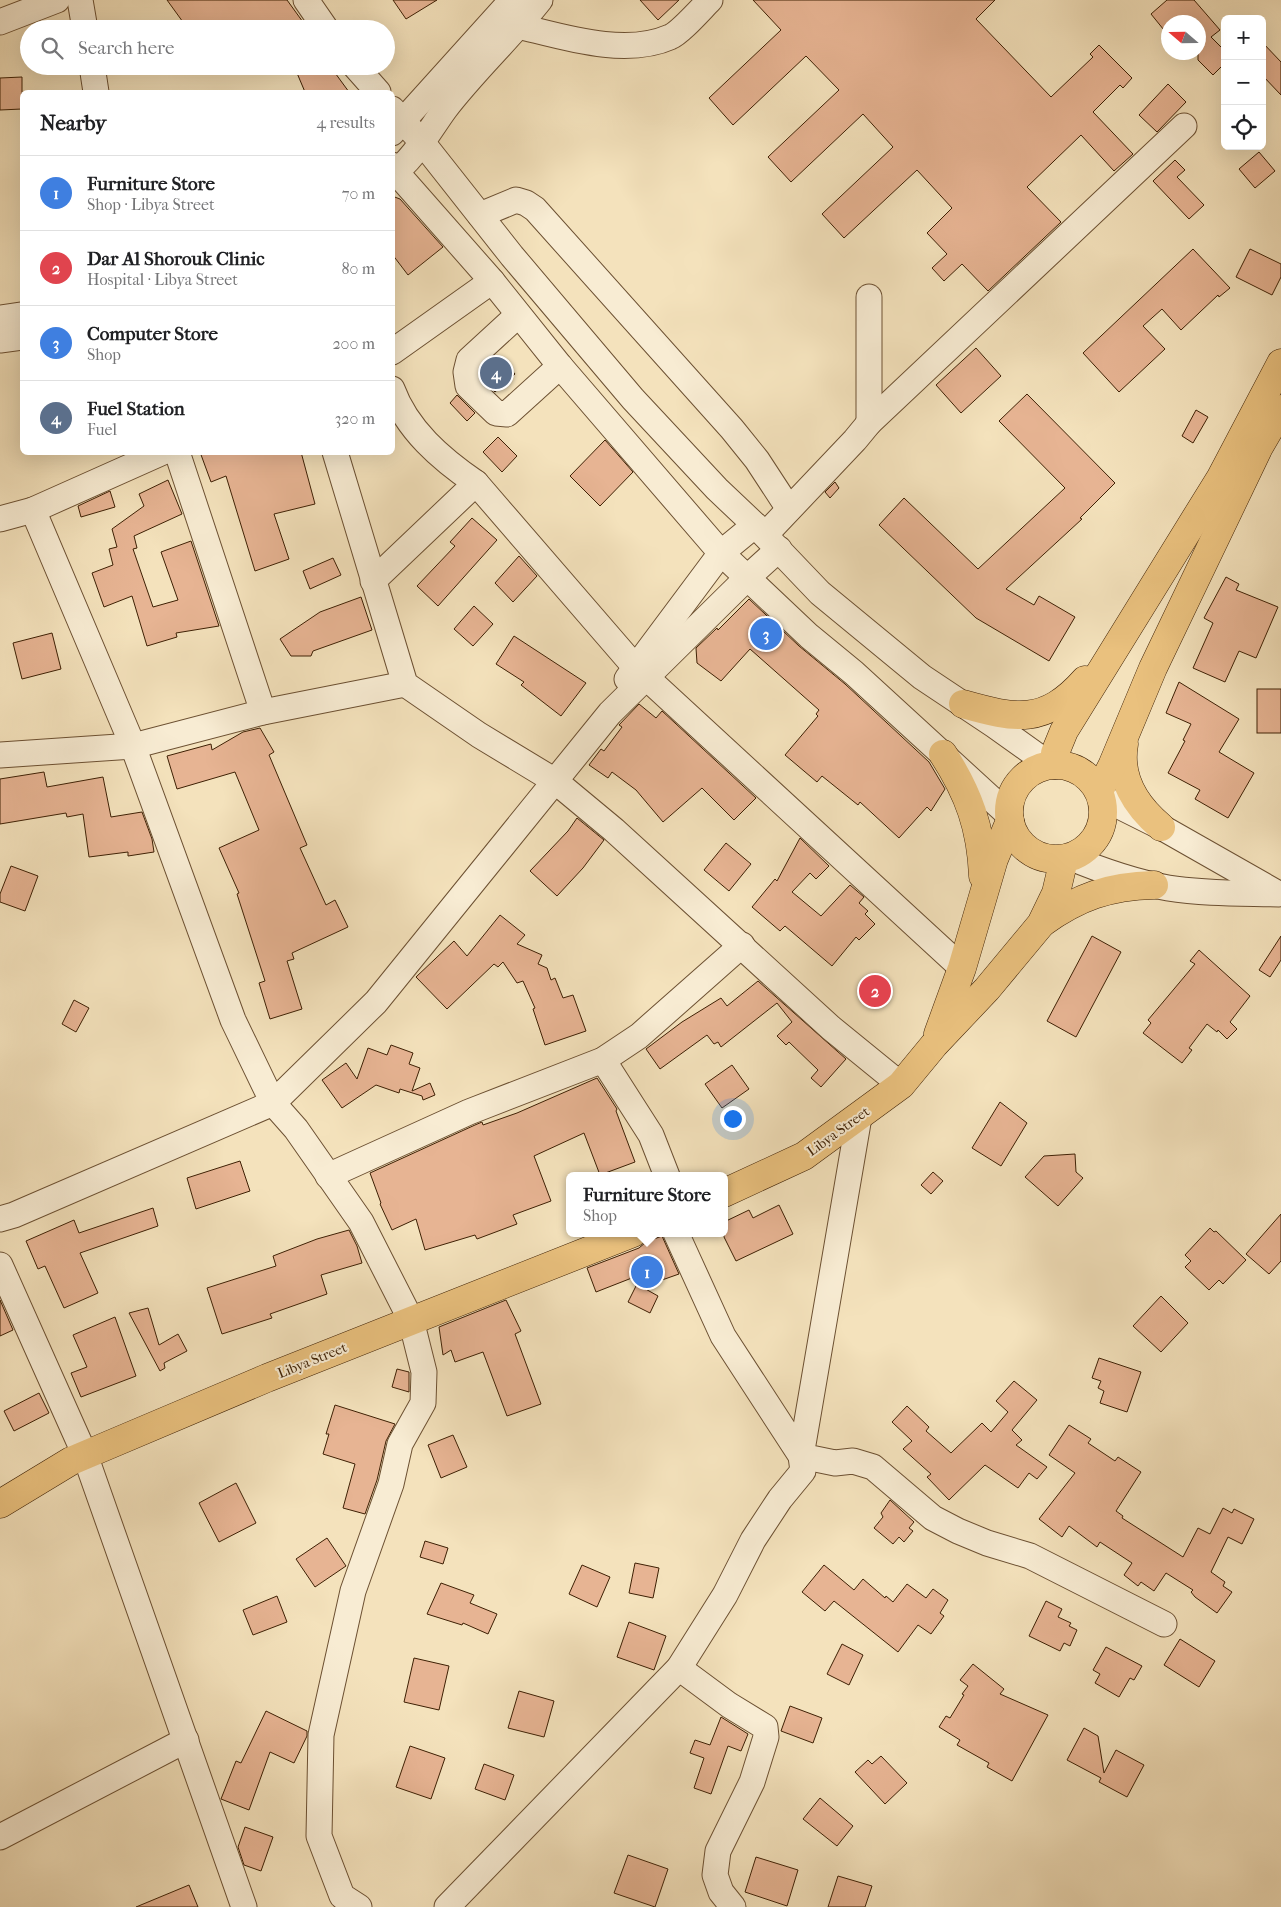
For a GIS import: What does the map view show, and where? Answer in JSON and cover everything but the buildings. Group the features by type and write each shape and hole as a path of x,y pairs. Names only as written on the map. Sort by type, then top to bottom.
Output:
{"main road":[{"path":"1052,765 1058,742 1221,477 1281,364"},
{"path":"1100,794 1157,659 1259,447 1280,413"},
{"path":"963,704 1016,716 1032,715 1049,710 1064,701 1112,652"},
{"path":"1126,731 1123,749 1128,785 1136,801 1147,816 1161,827"},
{"path":"943,754 958,776 970,800 978,826 984,879 981,906"},
{"path":"934,1045 962,968 994,859 1010,818 1012,795 1023,778 1031,772 1052,765 1064,765 1080,772 1094,784 1100,794 1103,808 1100,829 1088,847 1066,858 1043,857 1030,851 1018,840 1010,818"},
{"path":"1041,924 1056,893 1066,858"},
{"path":"1041,924 1060,910 1082,898 1105,890 1129,886 1154,885"},
{"name":"Libya Street","path":"728,1191 804,1156 901,1085 934,1045 988,989 1041,924"},
{"name":"Libya Street","path":"0,1504 70,1462 86,1455 267,1378 622,1237"}],"street":[{"path":"0,22 57,0"},
{"path":"80,0 83,20"},
{"path":"290,0 302,20"},
{"path":"306,0 320,20"},
{"path":"512,0 396,122 422,142 512,256 633,399 717,489 766,536 820,593 922,677 1052,765"},
{"path":"395,169 422,142 444,110 540,0"},
{"path":"518,26 585,42 637,46 672,37 710,0"},
{"path":"93,75 96,90"},
{"path":"343,75 353,90"},
{"path":"363,75 376,90"},
{"path":"641,672 748,577 766,536 869,423 1184,126"},
{"path":"395,171 492,281 560,366 721,553 809,636 854,673 943,754 1010,818"},
{"path":"480,216 516,200 526,203 534,209 732,429 757,460 789,509"},
{"path":"395,350 492,281"},
{"path":"869,297 869,423"},
{"path":"0,318 20,315"},
{"path":"518,315 469,360 466,372 468,386 496,413 508,414 560,366"},
{"path":"0,340 20,337"},
{"path":"395,396 410,425 431,447 476,484 641,672 962,968"},
{"path":"0,519 33,510 155,455"},
{"path":"178,455 263,712"},
{"path":"336,455 405,684 479,735 555,781 614,830 831,1028 901,1085"},
{"path":"373,581 476,484"},
{"path":"33,510 133,746 233,1020 273,1103 296,1129 361,1222 412,1320 424,1372 423,1403 400,1444 391,1484 353,1591 321,1734 319,1836 342,1896 359,1907"},
{"path":"0,1219 14,1215 273,1103 376,1002 641,672 721,553 766,536"},
{"path":"0,756 133,746 263,712 405,684"},
{"path":"1100,794 1280,895"},
{"path":"1066,858 1154,885 1198,891 1280,895"},
{"path":"328,1176 469,1112 603,1060 640,1036 742,945"},
{"path":"603,1060 651,1135 665,1172"},
{"path":"447,1907 678,1668 726,1595 754,1540 780,1499 803,1471 801,1456 859,1117"},
{"path":"678,1237 723,1336 801,1456 835,1463 853,1461 873,1467 942,1523 987,1543 1030,1556 1164,1624"},
{"path":"0,1265 86,1455 244,1907"},
{"path":"678,1668 729,1705 764,1727 766,1731 766,1737 752,1782 718,1851 715,1874 722,1892 733,1907"},
{"path":"0,1836 186,1740"}],"place":[{"name":"Fuel Station","path":"496,373"},
{"name":"Computer Store","path":"766,634"},
{"name":"Dar Al Shorouk Clinic","path":"875,991"},
{"name":"Furniture Store","path":"647,1272"}]}
